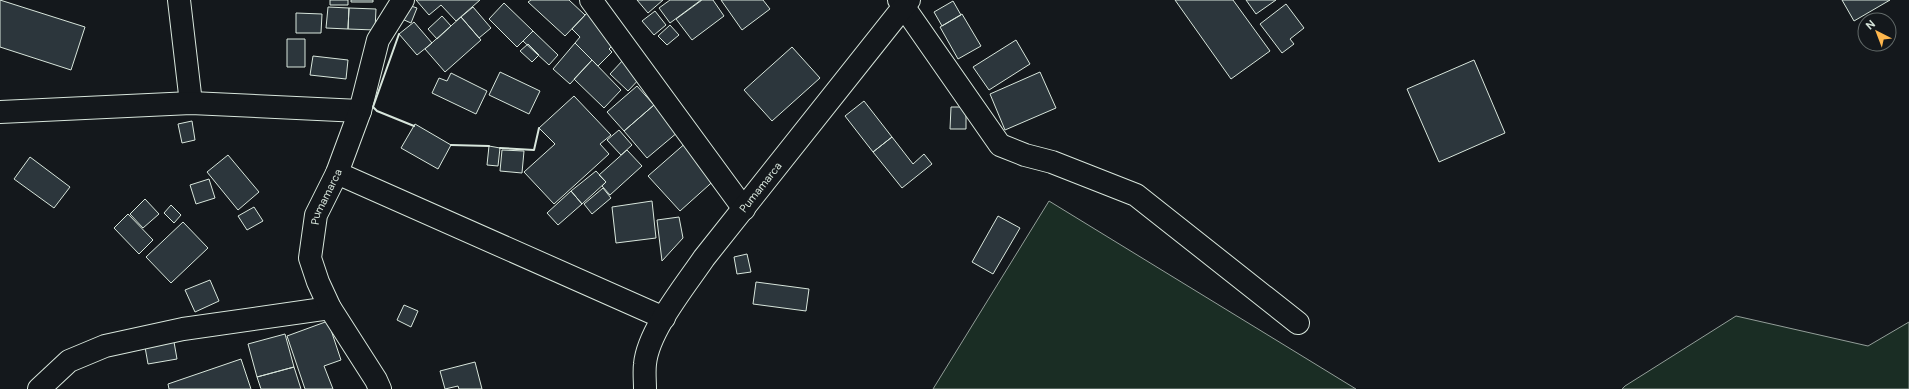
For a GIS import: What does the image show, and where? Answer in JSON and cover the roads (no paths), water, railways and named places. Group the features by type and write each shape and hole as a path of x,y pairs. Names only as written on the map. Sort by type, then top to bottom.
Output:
{"street":[{"path":"179,0 191,103"},
{"name":"Pumamarca","path":"380,389 376,380 330,308 318,282 310,258 316,214 337,173 360,111 378,40 403,0"},
{"path":"591,0 744,209"},
{"path":"904,2 1000,145 1052,162 1136,195 1298,323"},
{"name":"Pumamarca","path":"645,389 645,364 649,345 664,318 704,258 744,209 904,2"},
{"path":"0,112 191,103 360,111"},
{"path":"337,173 664,318"},
{"path":"39,389 69,361 105,346 183,329 330,308"}]}
